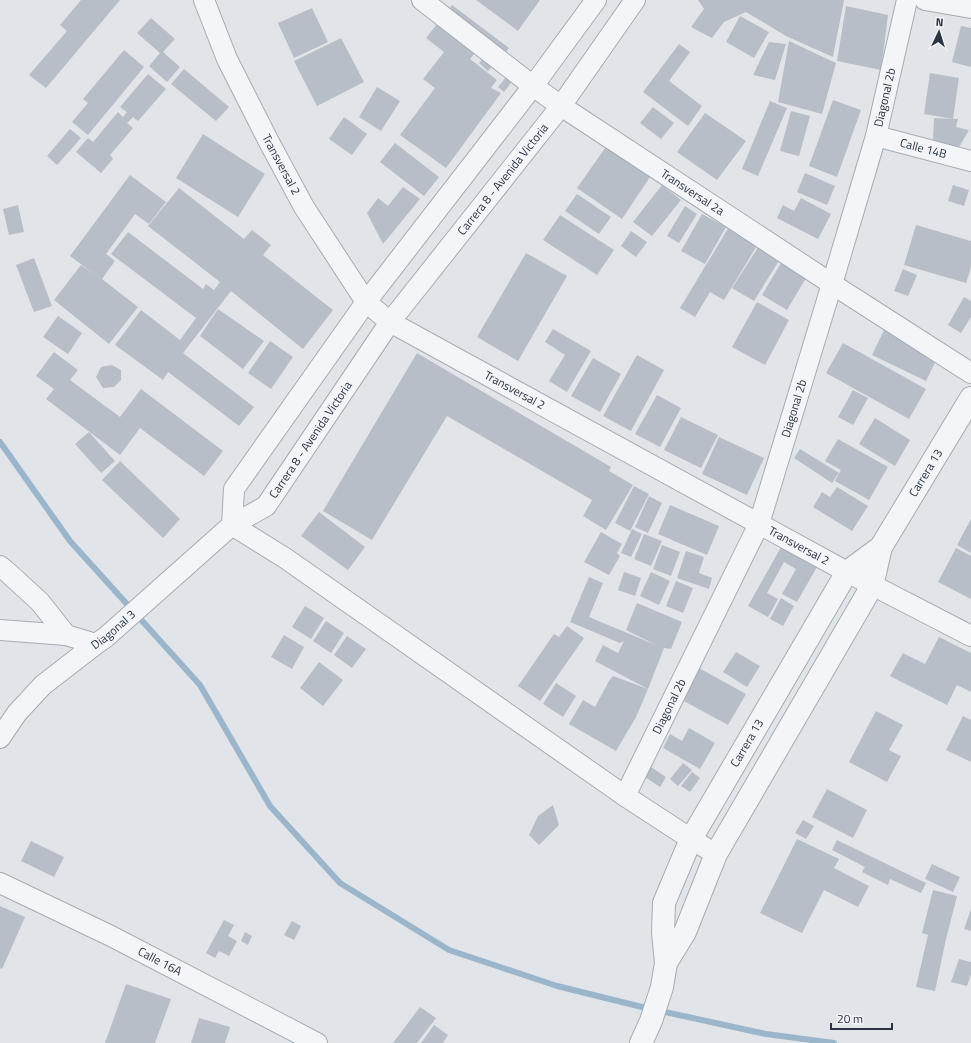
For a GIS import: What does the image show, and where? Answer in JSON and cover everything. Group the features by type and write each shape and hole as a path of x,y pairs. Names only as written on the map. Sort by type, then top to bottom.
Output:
{"street":[{"name":"Transversal 2","path":"204,0 227,59 304,207 366,302 390,322 872,586 971,636"},
{"name":"Transversal 2a","path":"422,0 561,106 971,374"},
{"path":"596,0 533,86 366,302 234,488 232,525 285,558 625,796 716,854"},
{"name":"Carrera 8 - Avenida Victoria","path":"232,525 266,506 390,322 561,106 635,0"},
{"name":"Diagonal 2b","path":"625,796 759,524 876,136 907,0"},
{"path":"925,0 971,8"},
{"name":"Calle 14B","path":"876,136 971,161"},
{"name":"Carrera 13","path":"666,963 685,932 716,854 872,586 881,547 971,398"},
{"name":"Diagonal 3","path":"0,738 17,713 43,685 101,640 146,602 232,525"},
{"name":"Carrera 13","path":"641,1043 651,1020 662,987 666,963 663,933 664,904 691,839 847,572 881,547"},
{"path":"0,566 40,602 66,636"},
{"path":"0,630 101,640"},
{"path":"748,742 773,756"},
{"name":"Calle 16A","path":"0,884 111,936 317,1043"}],"building":[{"path":"81,0 120,0 46,88 29,75 67,31 60,25"},
{"path":"476,0 540,0 518,31"},
{"path":"698,0 844,0 833,57 786,36 746,12 724,22 712,38 691,27 704,9"},
{"path":"452,5 509,48 500,60 480,46 470,59 497,80 491,88 501,93 446,168 400,135 435,88 423,79 444,52 426,38"},
{"path":"846,6 888,15 881,70 837,61"},
{"path":"312,8 328,42 294,58 278,23"},
{"path":"740,16 769,32 754,58 726,42"},
{"path":"151,18 175,39 163,52 180,67 167,82 149,66 160,53 137,33"},
{"path":"961,26 971,28 971,67 952,62"},
{"path":"341,38 364,82 317,106 294,61"},
{"path":"789,41 836,63 822,114 778,102"},
{"path":"769,42 786,44 775,80 753,75"},
{"path":"679,44 690,52 669,81 702,106 688,126 643,92"},
{"path":"124,50 144,67 88,135 72,122 88,103 83,99"},
{"path":"485,56 494,64 488,71 479,63"},
{"path":"514,67 520,71 504,92 498,87"},
{"path":"184,69 229,107 216,121 171,84"},
{"path":"930,73 959,78 953,119 924,114"},
{"path":"148,74 166,89 138,121 133,117 127,123 133,128 110,155 113,159 101,173 76,152 88,138 93,142 118,112 123,117 127,112 120,107"},
{"path":"377,87 400,101 381,131 359,117"},
{"path":"833,100 861,110 837,177 809,166"},
{"path":"770,101 787,108 758,176 742,169"},
{"path":"653,107 674,123 661,139 640,123"},
{"path":"791,111 810,116 799,156 780,151"},
{"path":"705,113 746,141 717,180 677,152"},
{"path":"344,117 367,134 352,155 329,139"},
{"path":"934,118 958,119 956,127 969,130 958,149 933,142"},
{"path":"70,129 81,138 57,165 47,156"},
{"path":"203,134 265,174 238,217 176,178"},
{"path":"395,143 439,177 424,196 380,162"},
{"path":"608,144 652,174 622,219 577,188"},
{"path":"805,173 835,186 827,205 797,192"},
{"path":"130,175 166,202 149,224 135,214 106,254 115,261 102,279 138,307 109,344 54,300 81,265 97,276 70,256"},
{"path":"662,185 681,200 652,236 633,222"},
{"path":"953,185 969,190 964,206 948,201"},
{"path":"403,187 420,199 383,244 367,213 378,198 388,206"},
{"path":"179,188 244,239 252,230 271,245 263,255 333,310 303,349 231,291 183,353 254,407 239,426 168,372 163,380 115,345 141,310 180,340 196,318 111,254 128,232 203,289 206,284 214,290 220,282 148,226"},
{"path":"577,194 611,217 599,234 565,211"},
{"path":"801,198 831,214 818,239 777,218 783,205 794,211"},
{"path":"18,205 24,232 9,235 3,209"},
{"path":"685,206 697,214 679,243 667,236"},
{"path":"702,214 726,227 705,264 681,251"},
{"path":"560,215 614,250 597,275 543,240"},
{"path":"916,225 971,241 971,267 966,283 904,265"},
{"path":"729,227 758,244 724,300 710,292 695,317 680,308"},
{"path":"631,231 647,242 636,257 621,246"},
{"path":"759,246 780,259 754,301 732,288"},
{"path":"526,253 567,276 518,361 477,337"},
{"path":"34,258 52,306 34,312 16,265"},
{"path":"781,263 806,278 787,310 762,295"},
{"path":"903,269 917,275 908,296 894,291"},
{"path":"964,297 971,301 971,317 961,333 948,325"},
{"path":"757,302 789,320 765,365 732,347"},
{"path":"218,309 264,341 243,369 200,336"},
{"path":"58,316 82,333 68,354 43,337"},
{"path":"887,324 941,350 926,381 872,355"},
{"path":"553,329 591,351 567,392 549,381 565,355 545,342"},
{"path":"270,341 293,357 271,389 248,373"},
{"path":"843,343 926,389 909,419 826,373"},
{"path":"54,352 78,370 70,380 120,417 141,389 223,451 204,476 140,428 120,455 46,399 54,389 36,376"},
{"path":"417,353 611,467 609,471 633,485 606,530 583,516 592,500 447,416 372,540 323,511"},
{"path":"637,355 664,370 631,431 603,416"},
{"path":"593,358 621,374 600,412 571,396"},
{"path":"112,365 121,370 121,380 114,387 103,388 96,377 101,367"},
{"path":"853,390 868,398 853,425 838,417"},
{"path":"657,395 681,408 660,447 635,434"},
{"path":"681,417 718,435 701,468 664,450"},
{"path":"875,418 910,440 895,466 859,444"},
{"path":"89,432 115,461 101,473 75,444"},
{"path":"719,437 764,458 747,495 702,474"},
{"path":"838,439 888,467 869,500 835,481 841,470 825,461"},
{"path":"800,449 839,473 832,483 794,458"},
{"path":"120,461 180,519 163,538 102,480"},
{"path":"634,486 649,494 630,531 615,523"},
{"path":"837,487 868,506 852,531 813,507 822,492 830,497"},
{"path":"649,496 662,503 648,533 635,527"},
{"path":"670,505 719,526 707,555 658,534"},
{"path":"319,512 365,547 348,570 301,536"},
{"path":"971,519 971,553 957,545"},
{"path":"632,529 642,534 631,557 621,553"},
{"path":"601,532 622,544 617,553 620,556 609,575 584,562"},
{"path":"644,534 662,541 651,566 634,559"},
{"path":"662,545 680,552 671,576 653,569"},
{"path":"781,547 817,567 797,602 782,594 796,569 784,562 767,593 778,599 768,617 748,606"},
{"path":"956,548 971,556 971,599 938,582"},
{"path":"686,551 704,557 699,573 712,578 709,589 677,578"},
{"path":"624,572 641,578 635,596 618,590"},
{"path":"651,572 670,581 659,605 640,596"},
{"path":"589,577 603,583 589,617 656,645 626,630 637,603 682,622 671,649 664,648 648,689 595,661 603,645 618,653 624,641 620,643 570,622"},
{"path":"676,581 693,588 683,613 666,606"},
{"path":"781,598 794,606 783,626 770,619"},
{"path":"305,606 324,618 311,639 292,627"},
{"path":"326,621 344,633 331,653 313,641"},
{"path":"567,626 584,638 540,701 518,686 554,634 559,637"},
{"path":"284,635 304,647 292,669 271,657"},
{"path":"347,636 366,649 352,668 334,655"},
{"path":"939,637 971,653 971,692 957,685 947,705 890,676 903,653 925,664"},
{"path":"736,652 760,666 747,687 723,672"},
{"path":"319,662 343,680 323,706 300,688"},
{"path":"699,668 746,694 728,725 682,700"},
{"path":"613,676 648,689 636,717 616,751 569,724 583,700 595,707"},
{"path":"556,683 576,696 563,717 543,704"},
{"path":"876,711 903,725 889,750 901,756 887,782 849,762"},
{"path":"963,716 971,720 971,762 946,750"},
{"path":"689,728 715,743 700,769 663,748 670,734 682,741"},
{"path":"683,763 692,770 678,786 670,779"},
{"path":"651,767 666,777 660,787 645,777"},
{"path":"692,772 700,778 690,792 681,786"},
{"path":"827,789 867,810 853,838 812,817"},
{"path":"553,805 559,825 539,845 529,835 538,816"},
{"path":"803,820 814,826 806,839 795,833"},
{"path":"797,839 839,859 834,868 869,886 858,907 824,890 802,933 760,913"},
{"path":"837,840 926,883 921,893 890,879 888,885 862,872 865,867 832,850"},
{"path":"31,841 64,857 54,877 21,861"},
{"path":"932,864 960,877 953,892 925,879"},
{"path":"933,890 957,896 935,991 916,987 928,935 922,933"},
{"path":"0,906 25,917 2,969 0,968"},
{"path":"971,909 971,931 964,929"},
{"path":"224,920 234,925 228,936 237,941 229,956 219,951 215,958 206,953"},
{"path":"292,921 301,926 294,940 284,935"},
{"path":"245,932 252,936 248,945 241,941"},
{"path":"959,959 971,962 971,974 967,986 951,982"},
{"path":"126,984 171,999 155,1043 105,1043"},
{"path":"420,1007 436,1018 417,1043 393,1043"},
{"path":"199,1018 230,1027 225,1043 191,1043"},
{"path":"434,1025 448,1035 443,1043 421,1043"}],"waterway":[{"path":"0,442 70,541 200,685 270,806 340,883 449,950 557,986 642,1007 766,1034 834,1043"}]}
